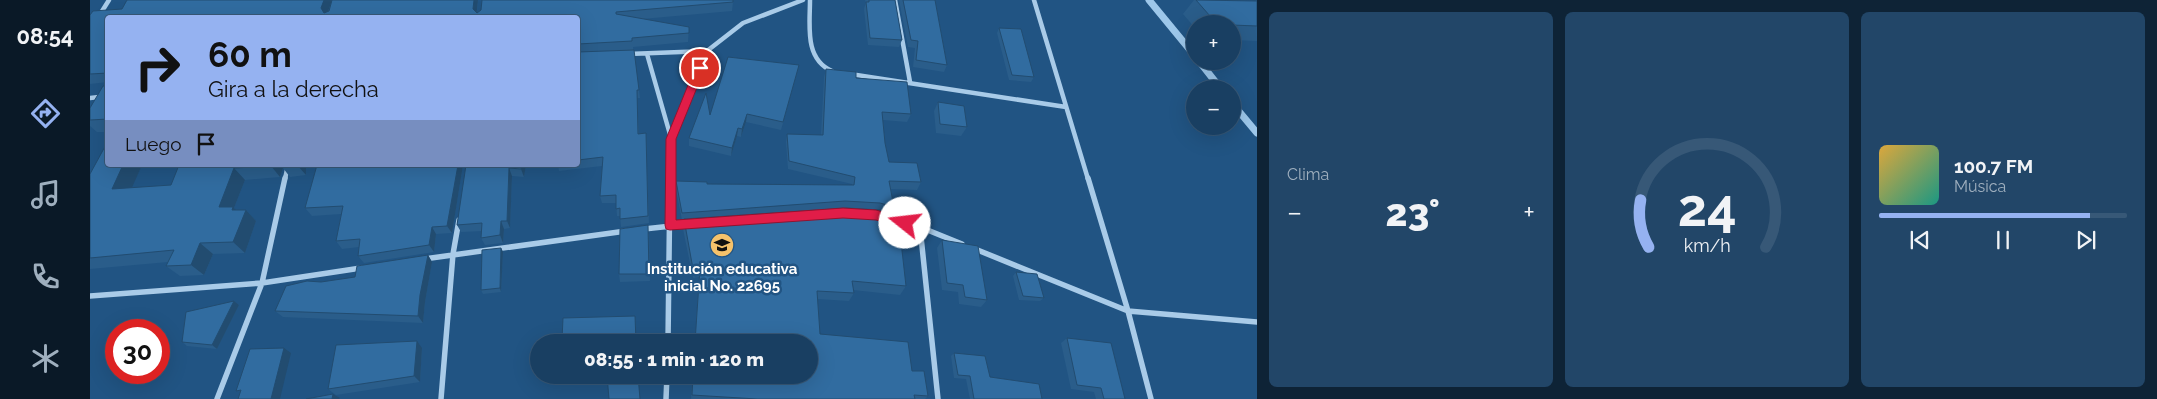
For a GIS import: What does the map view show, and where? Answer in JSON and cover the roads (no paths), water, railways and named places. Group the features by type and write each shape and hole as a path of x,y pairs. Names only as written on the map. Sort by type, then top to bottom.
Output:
{"street":[{"path":"95,21 109,0"},
{"path":"671,139 707,51 743,23 803,0"},
{"path":"810,0 812,52 816,62 823,69 835,72"},
{"path":"895,0 910,82"},
{"path":"1034,0 1128,311 1151,399"},
{"path":"617,55 707,51"},
{"path":"647,54 671,139 668,334"},
{"path":"845,73 1066,107"},
{"path":"90,98 105,96"},
{"path":"217,399 262,283 288,167"},
{"path":"441,399 453,254 461,209"},
{"path":"885,218 920,227 1128,311 1257,322"},
{"path":"641,229 699,223"},
{"path":"920,227 938,399"},
{"path":"415,260 631,230"},
{"path":"90,296 262,283 367,267"},
{"path":"666,399 667,384"}],"waterway":[{"path":"1149,0 1186,45"},
{"path":"1206,70 1214,80"},
{"path":"1241,114 1257,133"}],"place":[{"name":"Institución educativa inicial No. 22695","path":"722,245"}]}
